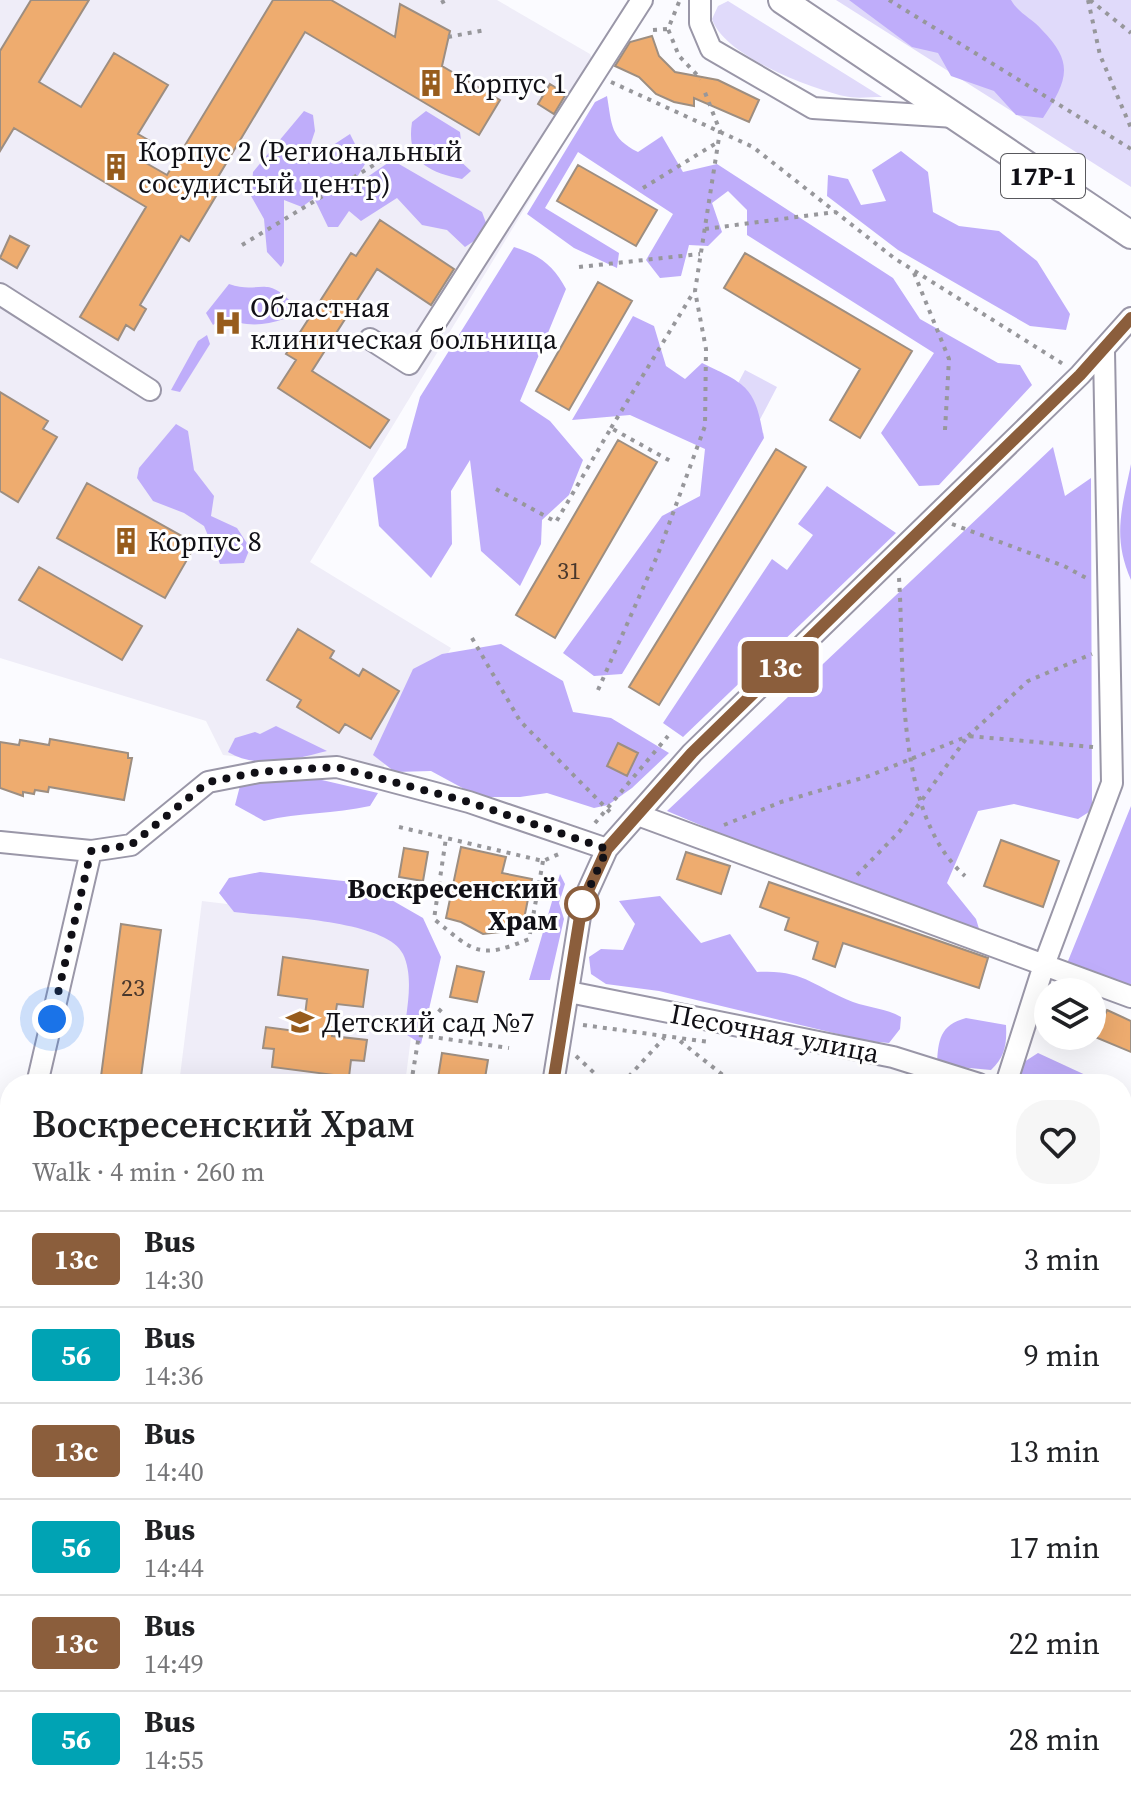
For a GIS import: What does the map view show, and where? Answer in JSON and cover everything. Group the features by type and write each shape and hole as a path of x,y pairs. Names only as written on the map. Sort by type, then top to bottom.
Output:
{"main road":[{"name":"17Р-1","path":"782,0 1131,235"}],"street":[{"path":"370,339 409,364 642,0"},
{"path":"700,0 700,23 711,49 813,108 956,117"},
{"path":"0,294 150,390"},
{"path":"555,1074 582,904 607,849 692,753 1080,375 1131,318"},
{"path":"1009,1074 1044,965 1112,783 1107,648 1104,351"},
{"path":"0,842 91,851 131,845 208,782 259,772 337,767 469,802 607,849"},
{"path":"632,821 696,836 1131,997"},
{"path":"39,1074 91,851"},
{"name":"Песочная улица","path":"569,992 893,1057 947,1074"}],"path":[{"path":"680,0 668,29 679,56 701,79"},
{"path":"889,0 1131,149"},
{"path":"1089,0 1131,33"},
{"path":"1089,0 1100,55 1131,128"},
{"path":"653,30 668,29"},
{"path":"448,37 485,30"},
{"path":"595,73 661,107 753,147 913,270 1080,375"},
{"path":"598,690 658,554 705,426 706,349 695,291 720,131 704,90"},
{"path":"643,188 718,142"},
{"path":"242,245 397,151"},
{"path":"705,229 835,212"},
{"path":"579,267 701,254"},
{"path":"913,270 949,359 945,430"},
{"path":"496,489 556,522 695,291"},
{"path":"611,428 674,463"},
{"path":"934,516 1064,566 1108,590"},
{"path":"898,552 910,760 933,835 949,862 965,876"},
{"path":"472,638 520,721 609,811 632,821"},
{"path":"842,891 899,832 968,736 1028,681 1107,648"},
{"path":"399,827 543,861 554,859 609,811 668,736"},
{"path":"696,836 781,802 910,760 968,736 1111,749"},
{"path":"446,838 434,919 472,950 502,951 529,939 543,861"},
{"path":"413,1074 419,1035 442,1008"},
{"path":"562,1032 722,1043"},
{"path":"562,1032 598,1074"},
{"path":"419,1035 509,1048"},
{"path":"631,1074 664,1038"},
{"path":"678,1040 721,1074"}],"shaded area":[{"name":"Областная клиническая больница","path":"0,0 497,0 590,54 601,83 310,562 451,648 380,773 223,755 206,721 0,658"},
{"path":"836,0 1131,0 1131,187"},
{"path":"849,0 1011,0 1060,53 1064,73 1062,83 1043,118 1016,115 994,91 951,76 938,53 912,47"},
{"path":"728,1 882,97 853,97 828,92 750,57 720,33 712,19 718,6"},
{"path":"607,96 614,130 629,147 638,152 662,136 683,172 717,164 893,278 920,319 998,363 1020,365 1032,385 939,485 919,486 881,433 934,353 747,235 747,210 728,191 712,203 722,232 708,246 689,245 681,276 660,278 646,260 673,214 578,152 545,208 619,253 617,268 574,248 527,214 595,102"},
{"path":"304,111 313,115 315,131 304,164 350,134 365,164 350,189 392,160 482,212 489,231 465,247 447,230 422,225 397,198 361,221 349,211 338,227 328,227 314,198 302,207 284,200 284,262 281,267 267,252 264,219 251,196 253,172"},
{"path":"426,111 460,132 461,141 444,146 471,171 462,179 429,168 416,155 412,146 412,122"},
{"path":"901,151 928,172 933,212 959,226 999,231 1037,261 1070,314 1066,330 1030,326 898,250 827,196 828,175 848,179 861,205 886,201 872,170"},
{"path":"514,247 545,262 566,289 520,401 550,421 583,460 569,495 542,520 541,544 520,586 481,551 470,460 451,491 452,544 431,578 379,526 373,478 406,448 420,397"},
{"path":"229,284 275,289 292,303 284,319 246,324 224,317 213,325 206,313"},
{"path":"633,316 654,326 666,366 685,379 702,363 730,377 747,390 757,408 764,438 622,674 594,676 563,653 662,516 700,496 705,449 630,415 572,420"},
{"path":"207,335 210,344 180,392 171,390 198,341"},
{"path":"745,370 777,387 754,431 722,414"},
{"path":"176,424 188,431 194,470 214,496 211,516 237,528 250,548 244,563 220,564 204,526 184,513 153,501 137,478 139,468"},
{"path":"1053,447 1065,496 1091,478 1092,810 1078,819 1014,804 978,811 947,883 976,919 980,932 937,921 890,897 807,870 667,811"},
{"path":"1131,464 1131,580 1122,550 1120,522"},
{"path":"827,486 896,533 683,737 663,723 772,559 787,570 813,535 798,524"},
{"path":"501,644 563,681 573,712 611,718 669,753 632,788 608,805 594,808 547,793 520,797 479,797 431,771 395,772 373,755 413,669 442,654"},
{"path":"276,726 327,751 290,760 264,762 228,752 235,738 255,732 260,734"},
{"path":"309,777 378,793 370,806 264,821 235,805 241,782"},
{"path":"1131,806 1131,990 1106,982 1106,978 1072,970 1068,961"},
{"path":"260,872 362,883 423,918 441,957 421,1044 404,1033 408,973 403,954 392,942 375,933 326,922 234,912 219,893 229,878"},
{"path":"560,874 565,884 559,903 564,919 550,980 529,980"},
{"path":"660,896 701,943 730,934 757,972 797,976 853,1002 895,1014 901,1017 900,1029 889,1043 867,1041 659,991 606,984 591,974 589,957 601,949 623,950 635,924 619,901"},
{"name":"Детский сад №7","path":"202,901 425,928 406,1074 180,1074"},
{"path":"966,1018 1006,1025 1004,1050 991,1070 937,1065 942,1035 951,1025"},
{"path":"1038,1053 1083,1074 1020,1074 1024,1062"}],"building":[{"name":"Корпус 2 (Региональный сосудистый центр)","path":"31,0 89,0 39,82 81,107 114,53 168,85 138,134 150,141 139,159 167,175 273,0 331,0 395,37 400,4 450,31 442,66 500,100 479,135 305,32 209,192 216,196 189,241 181,236 140,305 146,309 134,330 126,325 118,340 80,317 146,207 14,128 0,151 0,51"},
{"path":"652,36 659,56 675,72 718,80 759,100 749,122 694,98 694,106 674,102 656,94 639,77 615,66 630,42"},
{"path":"550,84 566,94 554,114 538,104"},
{"path":"578,165 657,210 636,246 557,201"},
{"path":"380,220 454,269 431,305 377,269 312,371 389,420 370,448 278,388 296,360 286,354 351,253 356,256"},
{"path":"10,236 29,246 17,268 0,258"},
{"path":"745,253 912,351 860,438 830,420 860,369 724,288"},
{"path":"598,282 632,301 569,410 536,391"},
{"path":"0,392 48,421 43,429 57,437 18,502 0,491"},
{"path":"618,440 657,462 555,638 516,615"},
{"path":"776,449 806,467 659,705 629,687"},
{"name":"Корпус 8","path":"87,483 196,544 165,598 57,538"},
{"path":"39,567 142,626 122,660 19,600"},
{"path":"298,629 334,651 330,658 359,676 363,669 399,691 371,739 345,724 339,733 297,707 301,700 267,680"},
{"path":"50,739 128,753 128,758 132,758 124,800 49,787 48,792 35,790 34,794 23,792 23,796 0,788 0,742 19,745 20,740 49,745"},
{"path":"618,743 638,753 627,776 607,766"},
{"path":"1001,840 1059,861 1043,907 984,886"},
{"path":"461,847 506,857 502,873 532,879 522,929 509,927 500,932 483,934 446,918"},
{"path":"404,848 428,852 423,881 399,877"},
{"path":"686,852 730,866 721,894 677,879"},
{"path":"769,882 988,958 979,988 843,943 835,967 813,959 818,942 785,930 789,918 760,907"},
{"path":"121,924 161,930 141,1074 101,1074"},
{"path":"283,957 368,970 363,1007 337,1004 332,1036 367,1040 364,1061 351,1060 349,1074 272,1067 274,1049 263,1048 266,1027 303,1032 307,999 278,995"},
{"path":"457,966 484,972 477,1002 450,997"},
{"path":"1107,1010 1131,1021 1131,1052 1106,1042"},
{"path":"442,1053 488,1060 486,1074 439,1074"}],"bus line":[{"name":"13с","path":"555,1074 582,904 607,849 692,753 1080,375 1131,318"}],"place":[{"name":"Корпус 1","path":"431,83"},
{"name":"Корпус 2 (Региональный сосудистый центр)","path":"116,167"},
{"name":"Областная клиническая больница","path":"228,323"},
{"name":"Корпус 8","path":"126,541"},
{"name":"Воскресенский Храм","path":"582,904"},
{"name":"Детский сад №7","path":"300,1022"}],"route":[{"path":"52,1019 91,851 131,845 208,782 259,772 337,767 469,802 607,849 582,904"}]}
